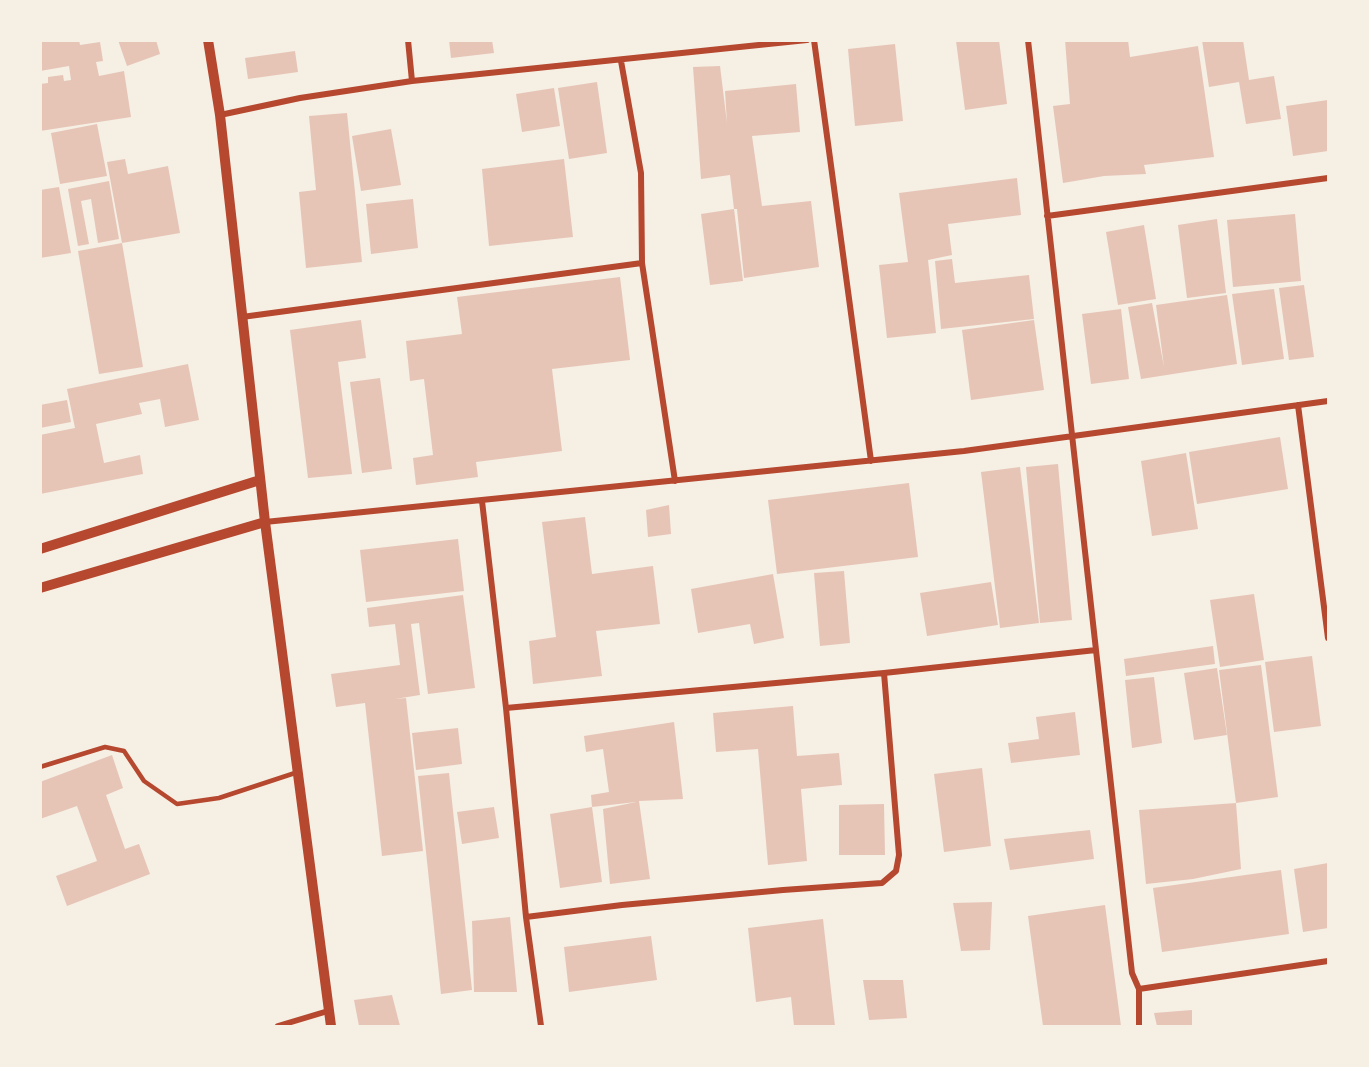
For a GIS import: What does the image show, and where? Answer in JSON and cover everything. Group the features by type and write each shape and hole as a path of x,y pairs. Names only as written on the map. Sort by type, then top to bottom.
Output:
{"street":[{"path":"208,40 220,115 265,522 331,1026"},
{"path":"408,40 412,81"},
{"path":"220,115 300,98 412,81 807,40"},
{"path":"814,40 871,461"},
{"path":"1028,40 1132,972 1139,989 1139,1026"},
{"path":"621,61 641,173 642,263 675,481"},
{"path":"1047,216 1329,178"},
{"path":"242,317 642,263"},
{"path":"40,588 265,522 871,461 1072,437 1329,401"},
{"path":"1298,405 1329,638"},
{"path":"40,549 260,480"},
{"path":"482,501 506,708 526,917 541,1026"},
{"path":"506,708 884,673 1096,650"},
{"path":"526,917 622,905 882,883 896,871 899,855 884,673"},
{"path":"1139,989 1329,961"},
{"path":"278,1026 328,1011"}],"lane":[{"path":"40,767 105,747 123,752 144,781 177,804 219,798 298,772"}],"building":[{"path":"40,40 79,40 80,45 100,42 103,61 96,62 99,76 124,71 131,117 40,131 40,84 48,83 48,77 63,75 64,81 71,80 69,66 40,71"},
{"path":"118,40 156,40 160,54 127,66"},
{"path":"449,40 492,40 494,53 451,58"},
{"path":"999,40 1007,104 965,110 956,41"},
{"path":"1065,40 1128,40 1130,57 1198,46 1214,157 1144,165 1146,174 1104,176 1063,183 1053,106 1070,104"},
{"path":"1202,40 1243,40 1249,80 1274,76 1281,119 1246,124 1239,82 1209,87"},
{"path":"895,44 903,121 855,126 848,49"},
{"path":"295,51 298,72 248,79 245,58"},
{"path":"720,66 727,123 725,91 796,84 800,132 752,136 762,206 811,201 819,267 744,278 737,209 734,209 730,175 701,179 693,67"},
{"path":"597,82 607,153 569,159 558,88"},
{"path":"554,88 560,126 522,132 516,94"},
{"path":"1328,100 1328,151 1293,156 1286,106"},
{"path":"347,113 362,262 306,268 299,192 316,190 309,116"},
{"path":"97,124 107,176 60,184 51,133"},
{"path":"391,129 401,185 361,191 352,136"},
{"path":"125,159 128,174 168,166 180,233 122,243 107,162"},
{"path":"564,159 573,237 489,246 482,169"},
{"path":"1017,178 1021,215 948,224 952,255 928,260 936,333 887,338 879,265 908,262 899,193"},
{"path":"109,181 119,239 98,243 91,199 81,201 89,244 78,246 68,189"},
{"path":"59,187 71,253 40,258 40,190"},
{"path":"413,199 418,248 371,254 366,204"},
{"path":"734,209 743,281 710,285 701,214"},
{"path":"1295,214 1301,281 1233,287 1227,220"},
{"path":"1217,219 1226,293 1187,298 1178,225"},
{"path":"1144,225 1156,299 1118,305 1106,232"},
{"path":"122,243 143,367 99,374 78,251"},
{"path":"952,259 955,283 1029,275 1034,319 941,329 935,261"},
{"path":"620,277 630,360 552,369 562,451 476,462 478,477 416,485 413,458 433,455 424,379 410,381 406,341 462,334 457,297"},
{"path":"1304,285 1314,357 1289,360 1279,288"},
{"path":"1274,289 1284,359 1242,365 1232,294"},
{"path":"1227,295 1237,364 1141,379 1128,307 1152,303 1164,367 1156,305"},
{"path":"1121,309 1129,379 1091,384 1082,314"},
{"path":"361,320 366,358 338,362 352,474 308,478 290,330"},
{"path":"1034,320 1044,390 971,400 962,330"},
{"path":"188,364 199,420 165,427 160,399 139,403 142,414 96,424 104,463 140,455 143,474 40,494 40,435 75,428 67,389"},
{"path":"380,378 392,469 362,473 350,382"},
{"path":"67,400 71,422 40,428 40,405"},
{"path":"1280,437 1288,489 1197,504 1189,452"},
{"path":"1186,453 1198,529 1152,536 1141,461"},
{"path":"1058,464 1072,620 1040,623 1026,467"},
{"path":"1020,467 1039,623 1000,628 981,472"},
{"path":"909,483 918,557 777,574 768,500"},
{"path":"669,505 671,534 648,537 646,510"},
{"path":"585,517 592,574 653,566 660,624 596,631 602,676 533,684 529,641 556,637 542,522"},
{"path":"458,539 464,591 366,602 360,550"},
{"path":"844,571 850,643 820,646 814,573"},
{"path":"773,574 784,638 754,644 750,624 698,633 691,589"},
{"path":"991,582 998,625 927,636 920,593"},
{"path":"1254,594 1264,660 1220,667 1210,600"},
{"path":"463,595 475,688 428,694 419,623 411,624 420,695 395,699 406,698 423,851 382,856 365,703 336,707 331,674 400,665 395,624 369,627 367,608"},
{"path":"1213,646 1215,664 1126,676 1124,659"},
{"path":"1312,656 1321,726 1274,732 1265,662"},
{"path":"1261,665 1278,797 1236,803 1219,670"},
{"path":"1217,668 1227,735 1194,740 1184,673"},
{"path":"1154,677 1162,743 1132,748 1125,680"},
{"path":"793,706 797,756 839,753 842,785 801,789 807,861 768,865 758,749 716,752 713,713"},
{"path":"1075,712 1080,755 1011,763 1008,743 1039,739 1036,717"},
{"path":"674,722 683,799 639,801 650,879 610,884 603,809 636,802 592,807 591,795 609,792 603,749 586,752 584,736"},
{"path":"458,728 462,764 416,770 412,733"},
{"path":"112,755 123,788 106,795 125,849 139,844 150,874 67,906 56,876 97,861 77,806 40,819 40,782"},
{"path":"982,768 991,846 944,852 934,774"},
{"path":"449,773 472,990 441,994 418,776"},
{"path":"1236,803 1241,869 1193,879 1146,884 1139,810"},
{"path":"884,804 885,855 839,855 839,805"},
{"path":"494,807 499,838 462,844 457,812"},
{"path":"592,807 602,882 560,888 550,814"},
{"path":"1090,830 1094,859 1010,870 1004,839"},
{"path":"1328,863 1328,928 1303,932 1294,869"},
{"path":"1281,870 1289,934 1162,952 1153,888"},
{"path":"992,902 990,950 961,951 953,903"},
{"path":"1105,905 1121,1026 1043,1026 1028,916"},
{"path":"510,917 517,992 474,992 472,921"},
{"path":"823,919 835,1026 794,1026 791,997 756,1002 748,928"},
{"path":"651,936 657,980 569,992 564,947"},
{"path":"863,980 903,980 907,1018 869,1020"},
{"path":"392,995 400,1026 359,1026 354,1000"},
{"path":"1192,1010 1192,1026 1157,1026 1154,1013"}]}
